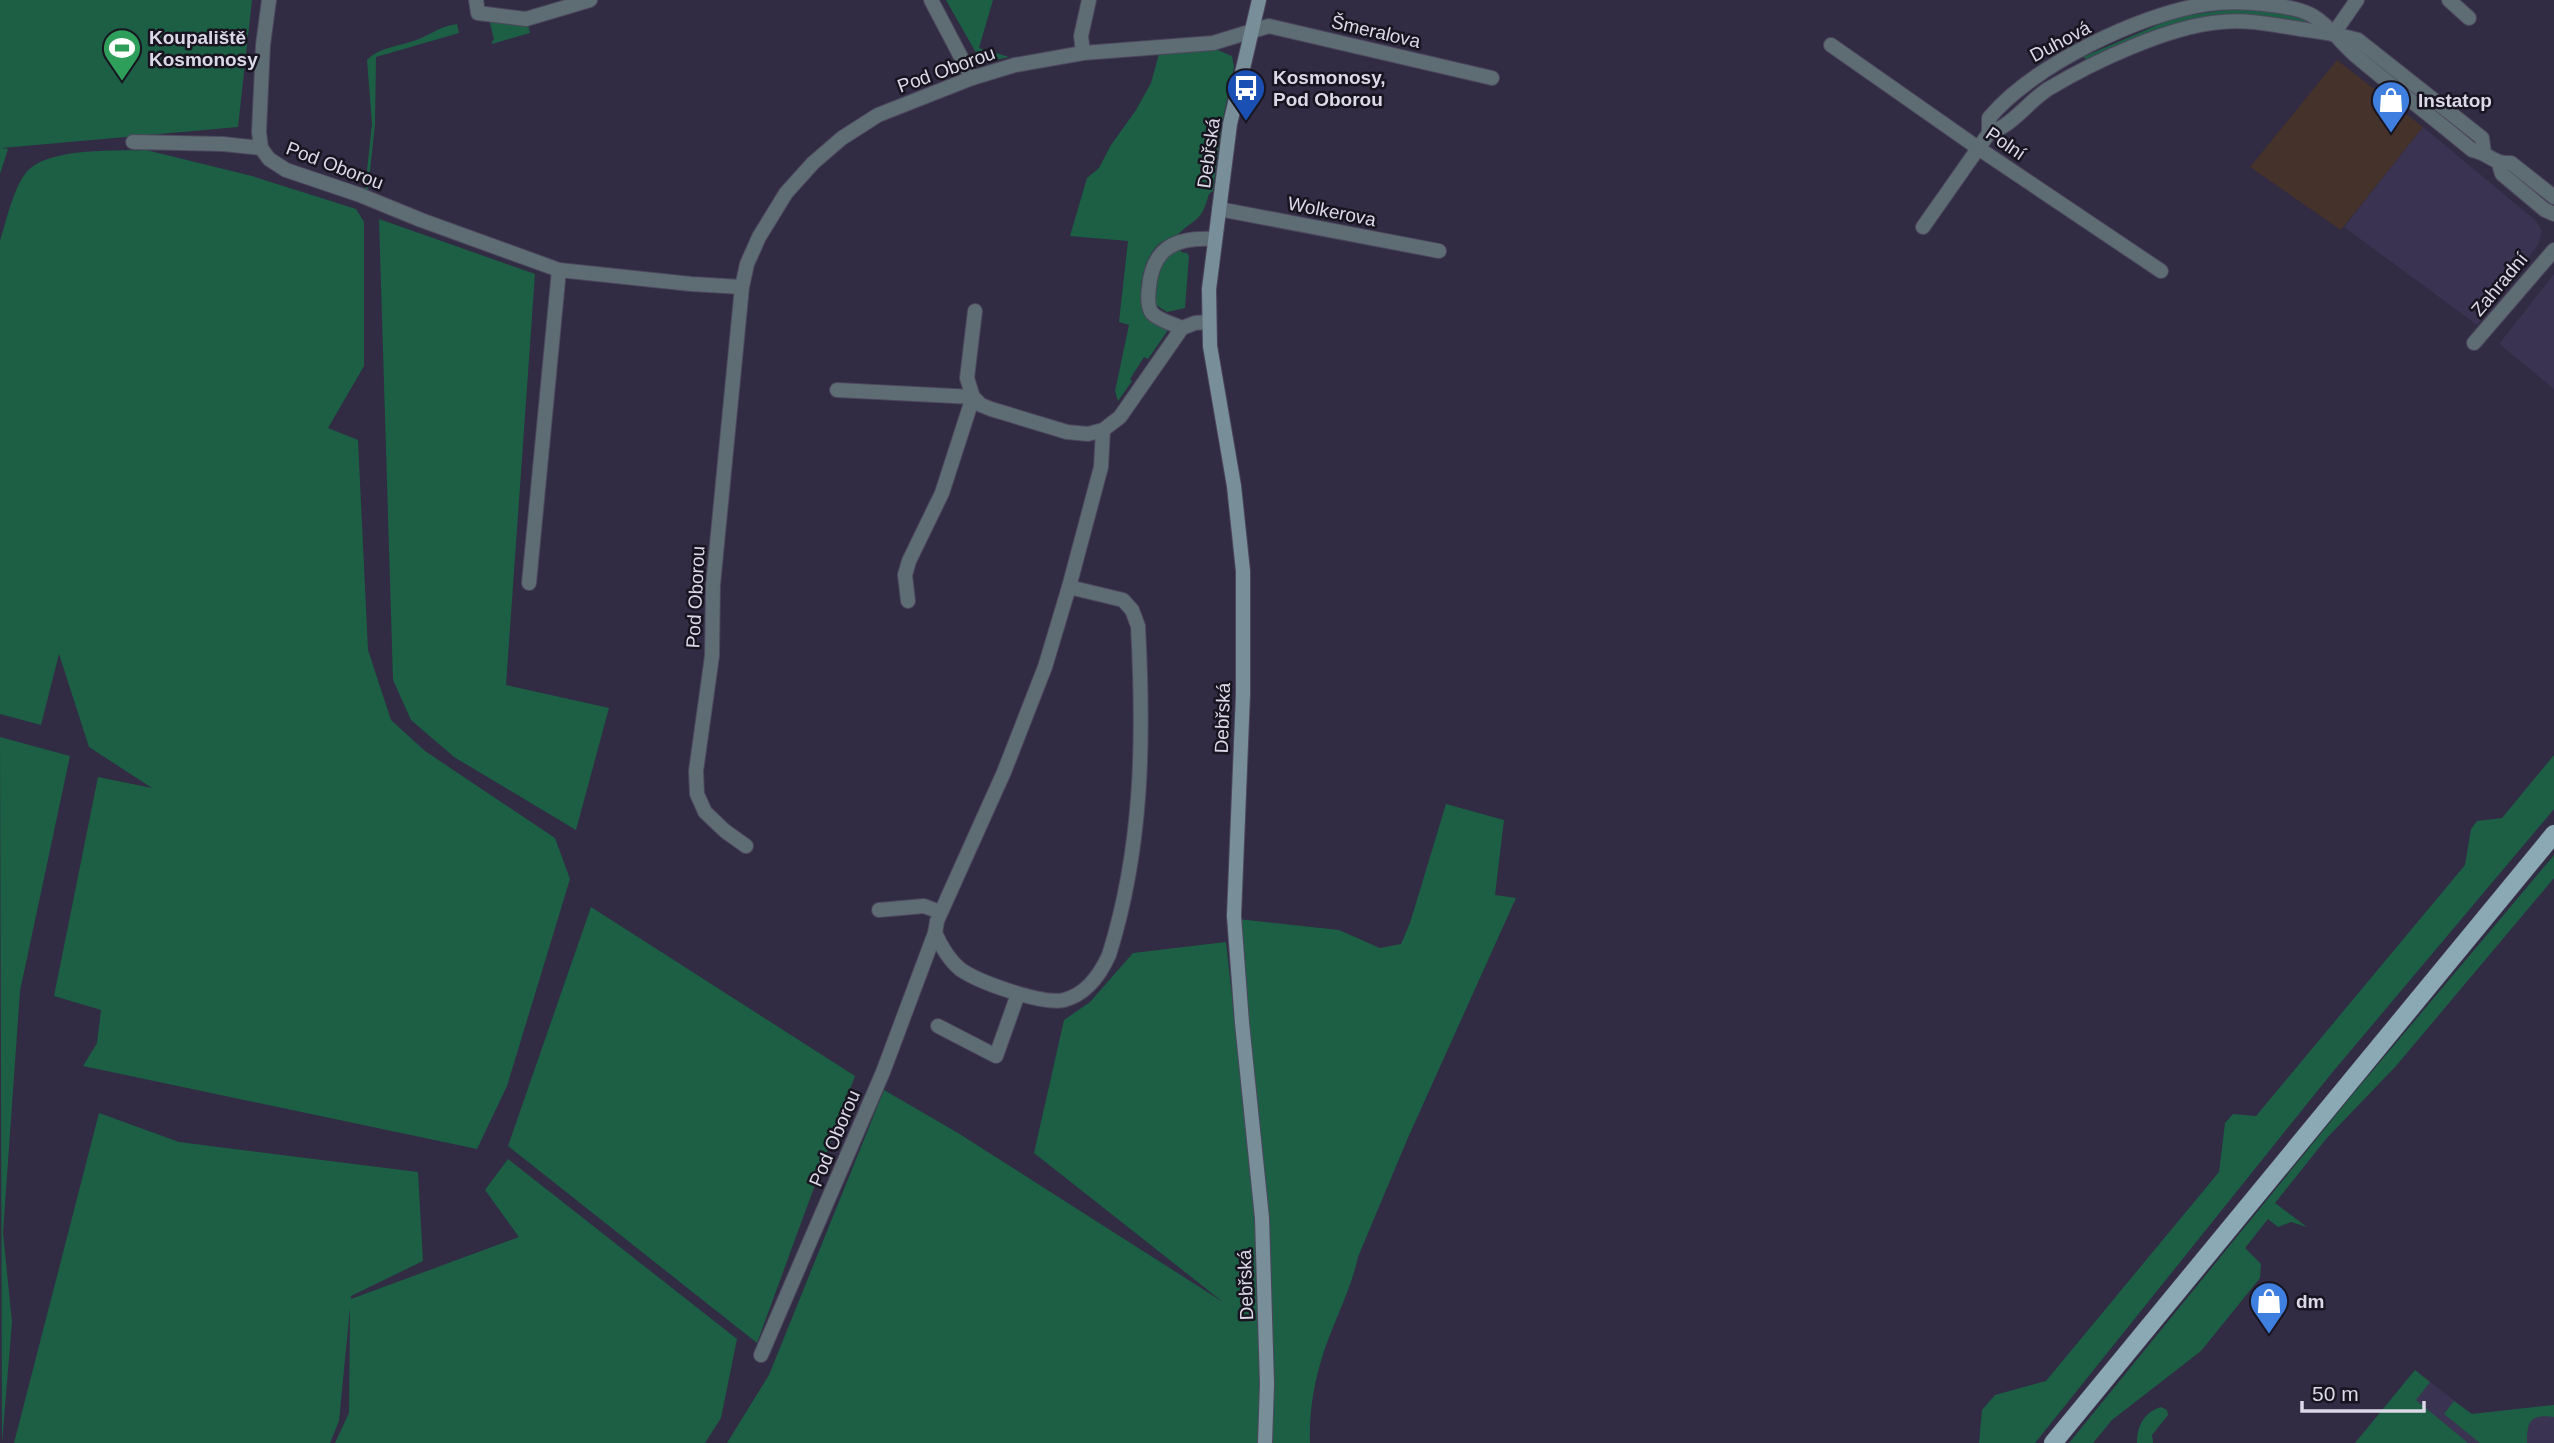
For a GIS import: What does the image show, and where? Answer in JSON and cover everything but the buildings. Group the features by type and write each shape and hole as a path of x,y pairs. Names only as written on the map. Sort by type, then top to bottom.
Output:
{"main road":[{"name":"Debřská","path":"1259,0 1230,124 1214,239 1209,322 1214,369 1236,496 1243,571 1243,694 1234,915 1262,1218 1267,1384 1265,1443"},
{"path":"2053,1443 2554,834"}],"street":[{"path":"261,148 263,45 270,0"},
{"path":"476,0 478,13 526,19 590,0"},
{"path":"930,0 972,78"},
{"path":"1083,53 1081,36 1089,0"},
{"path":"2334,33 2357,0"},
{"path":"2449,0 2469,18"},
{"name":"Duhová","path":"1989,133 1989,118 2013,93 2062,60 2133,26 2184,8 2207,4 2242,2 2301,10 2314,16 2352,52 2399,80 2472,150 2484,152 2500,164 2502,174 2545,210 2554,214"},
{"name":"Duhová","path":"1923,227 1989,133 2001,129 2034,99 2071,76 2139,46 2195,26 2249,21 2334,33"},
{"name":"Šmeralova","path":"1252,32 1269,26 1492,78"},
{"name":"Pod Oborou","path":"746,846 724,831 705,812 697,794 696,771 712,656 713,586 742,287 747,264 758,237 786,193 813,163 842,138 878,115 972,78 1045,58 1213,43 1252,32"},
{"name":"Polní","path":"1831,45 2161,271"},
{"path":"2062,60 2071,76"},
{"name":"Pod Oborou","path":"133,142 223,144 261,148 269,159 286,170 360,194 421,220 559,270 742,287"},
{"name":"Duhová","path":"2500,164 2511,163 2554,197"},
{"name":"Wolkerova","path":"1219,209 1438,251"},
{"path":"1182,328 1153,315 1149,308 1150,271 1157,256 1170,245 1187,240 1214,239"},
{"name":"Zahradní","path":"2474,343 2554,250"},
{"path":"529,583 559,270"},
{"path":"975,312 967,378 973,397 991,409 1068,432 1088,434 1103,430 1120,417 1182,328 1209,322"},
{"path":"836,390 973,397"},
{"path":"908,601 905,575 909,561 942,493 973,397"},
{"name":"Pod Oborou","path":"761,1354 883,1072 935,933 940,912 1018,736 1045,667 1101,467 1103,430"},
{"path":"935,933 944,950 961,969 1018,994 1039,1000 1063,1000 1087,988 1104,967 1131,869 1135,836 1142,750 1138,626 1132,610 1124,600 1069,587"},
{"path":"879,910 924,906 940,912"},
{"path":"937,1026 996,1056 1018,994"}],"shaded area":[{"path":"2337,60 2423,127 2341,230 2250,167"},
{"path":"2423,127 2535,220 2542,231 2538,245 2477,325 2344,227"},
{"path":"2554,274 2554,389 2499,344"},
{"path":"2425,1378 2472,1414 2554,1405 2554,1443 2370,1443"}],"green space":[{"name":"Koupaliště Kosmonosy","path":"0,0 252,0 238,127 2,148 8,149 0,174"},
{"path":"946,0 993,0 979,48 1009,57 991,61 979,58"},
{"path":"2232,9 2265,10 2312,21 2311,26 2260,16 2209,17 2168,27 2088,60 2083,57 2176,17"},
{"path":"492,21 528,25 530,33 492,44"},
{"path":"457,24 459,33 376,57 375,124 368,190 365,189 372,124 367,60 385,49"},
{"path":"1215,49 1232,56 1234,67 1221,128 1213,191 1198,217 1175,237 1158,245 1146,264 1141,287 1143,301 1168,330 1148,359 1144,357 1118,401 1115,391 1129,325 1119,322 1128,241 1070,236 1087,178 1099,168 1111,145 1136,110 1151,83 1159,54"},
{"path":"146,150 252,176 356,209 364,222 364,366 328,428 358,440 368,650 391,720 425,751 555,838 570,879 507,1086 477,1149 83,1066 97,1043 101,1010 54,996 98,777 152,788 89,747 59,654 41,725 0,714 0,241 17,189 25,174 35,165 48,159 81,152"},
{"path":"379,219 535,274 506,685 609,708 576,830 454,757 411,720 393,680"},
{"path":"1181,247 1181,252 1189,256 1185,308 1167,312 1156,305 1153,296 1160,262"},
{"path":"0,737 70,756 20,991 3,1233 12,1322 2,1443"},
{"path":"2554,755 2554,809 2331,1074 2035,1443 1979,1443 1982,1410 1995,1395 2046,1381 2219,1172 2225,1123 2233,1114 2256,1116 2465,865 2471,829 2477,821 2502,818"},
{"path":"1446,804 1504,820 1495,895 1516,898 1407,1140 1358,1257 1318,1371 1311,1412 1310,1443 1270,1443 1238,919 1339,930 1380,948 1401,944 1410,923"},
{"path":"2554,855 2554,878 2396,1066 2326,1139 2275,1203 2307,1227 2291,1222 2278,1227 2268,1219 2245,1248 2261,1264 2260,1278 2201,1351 2112,1420 2093,1443 2069,1443 2353,1094"},
{"path":"591,907 855,1076 757,1343 508,1146"},
{"path":"1226,942 1257,1222 1263,1443 727,1443 769,1375 884,1090 958,1133 1223,1302 1034,1153 1064,1020 1090,1002 1133,953"},
{"path":"99,1113 179,1142 418,1172 423,1261 351,1296 351,1299 519,1237 485,1190 508,1159 737,1339 721,1418 705,1443 335,1443 349,1413 350,1308 339,1421 330,1443 14,1443"},
{"path":"2415,1370 2430,1382 2416,1400 2468,1443 2355,1443"},
{"path":"2454,1401 2472,1414 2554,1405 2554,1417 2535,1418 2529,1424 2527,1443 2480,1443 2444,1414"},
{"path":"2161,1407 2167,1410 2168,1415 2152,1435 2153,1443 2137,1443 2143,1420 2150,1412"}],"place":[{"name":"Koupaliště Kosmonosy","path":"122,82"},
{"name":"Kosmonosy, Pod Oborou","path":"1246,122"},
{"name":"Instatop","path":"2391,134"},
{"name":"dm","path":"2269,1335"}]}
